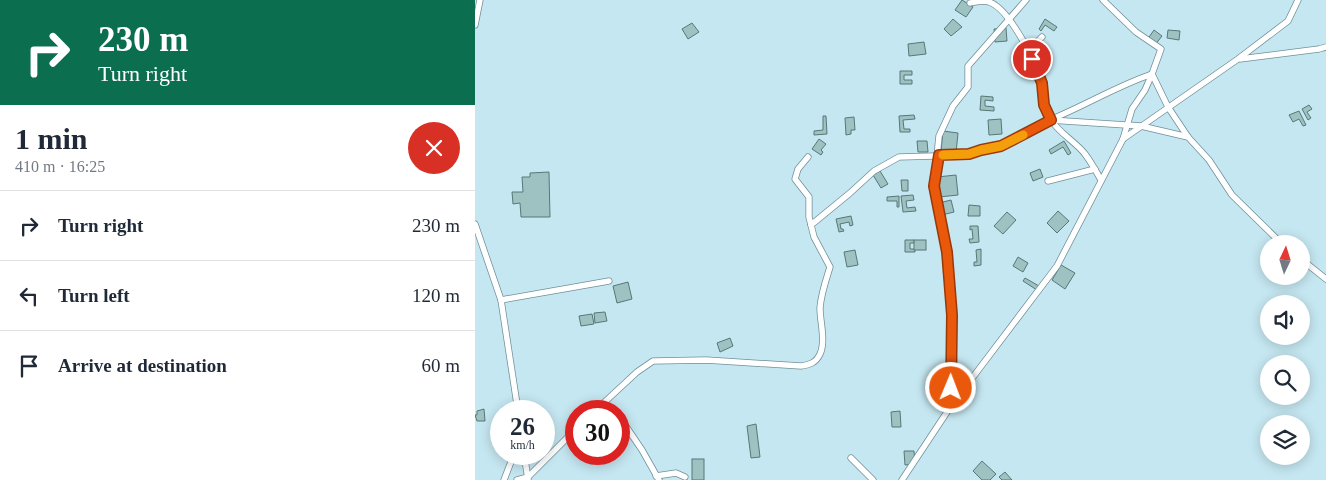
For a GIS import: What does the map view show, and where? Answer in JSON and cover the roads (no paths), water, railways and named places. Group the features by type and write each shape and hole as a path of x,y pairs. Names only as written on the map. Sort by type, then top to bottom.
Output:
{"street":[{"path":"475,25 480,0"},
{"path":"951,406 952,315 947,252 934,186 939,155 939,136 953,106 968,87 969,66 1026,0"},
{"path":"902,480 951,406 1057,266 1123,139 1132,109 1145,90 1152,74 1161,49 1136,32 1103,0"},
{"path":"1123,139 1238,59 1288,21 1298,0"},
{"path":"970,3 989,2 997,6 1010,19 1028,51 1042,83 1044,105 1051,120 1085,154 1101,180"},
{"path":"1028,51 1042,37"},
{"path":"1238,59 1326,47"},
{"path":"1152,74 1168,107 1188,136 1209,160 1232,195 1273,235"},
{"path":"811,225 873,171 899,157 969,154 1001,146 1051,120 1135,80 1152,74"},
{"path":"1051,120 1141,126 1188,136"},
{"path":"608,400 637,372 653,361 706,360 801,366 812,364 820,354 820,307 830,267 814,237 809,217 809,197 795,179 798,169 808,157"},
{"path":"1047,181 1095,169"},
{"path":"475,224 501,300 516,400"},
{"path":"1310,266 1326,279"},
{"path":"501,300 609,281"},
{"path":"630,432 658,478 676,473 685,477"},
{"path":"517,480 528,479 565,440"},
{"path":"851,458 873,480"},
{"path":"504,480 510,465"},
{"path":"526,465 528,479"}]}
